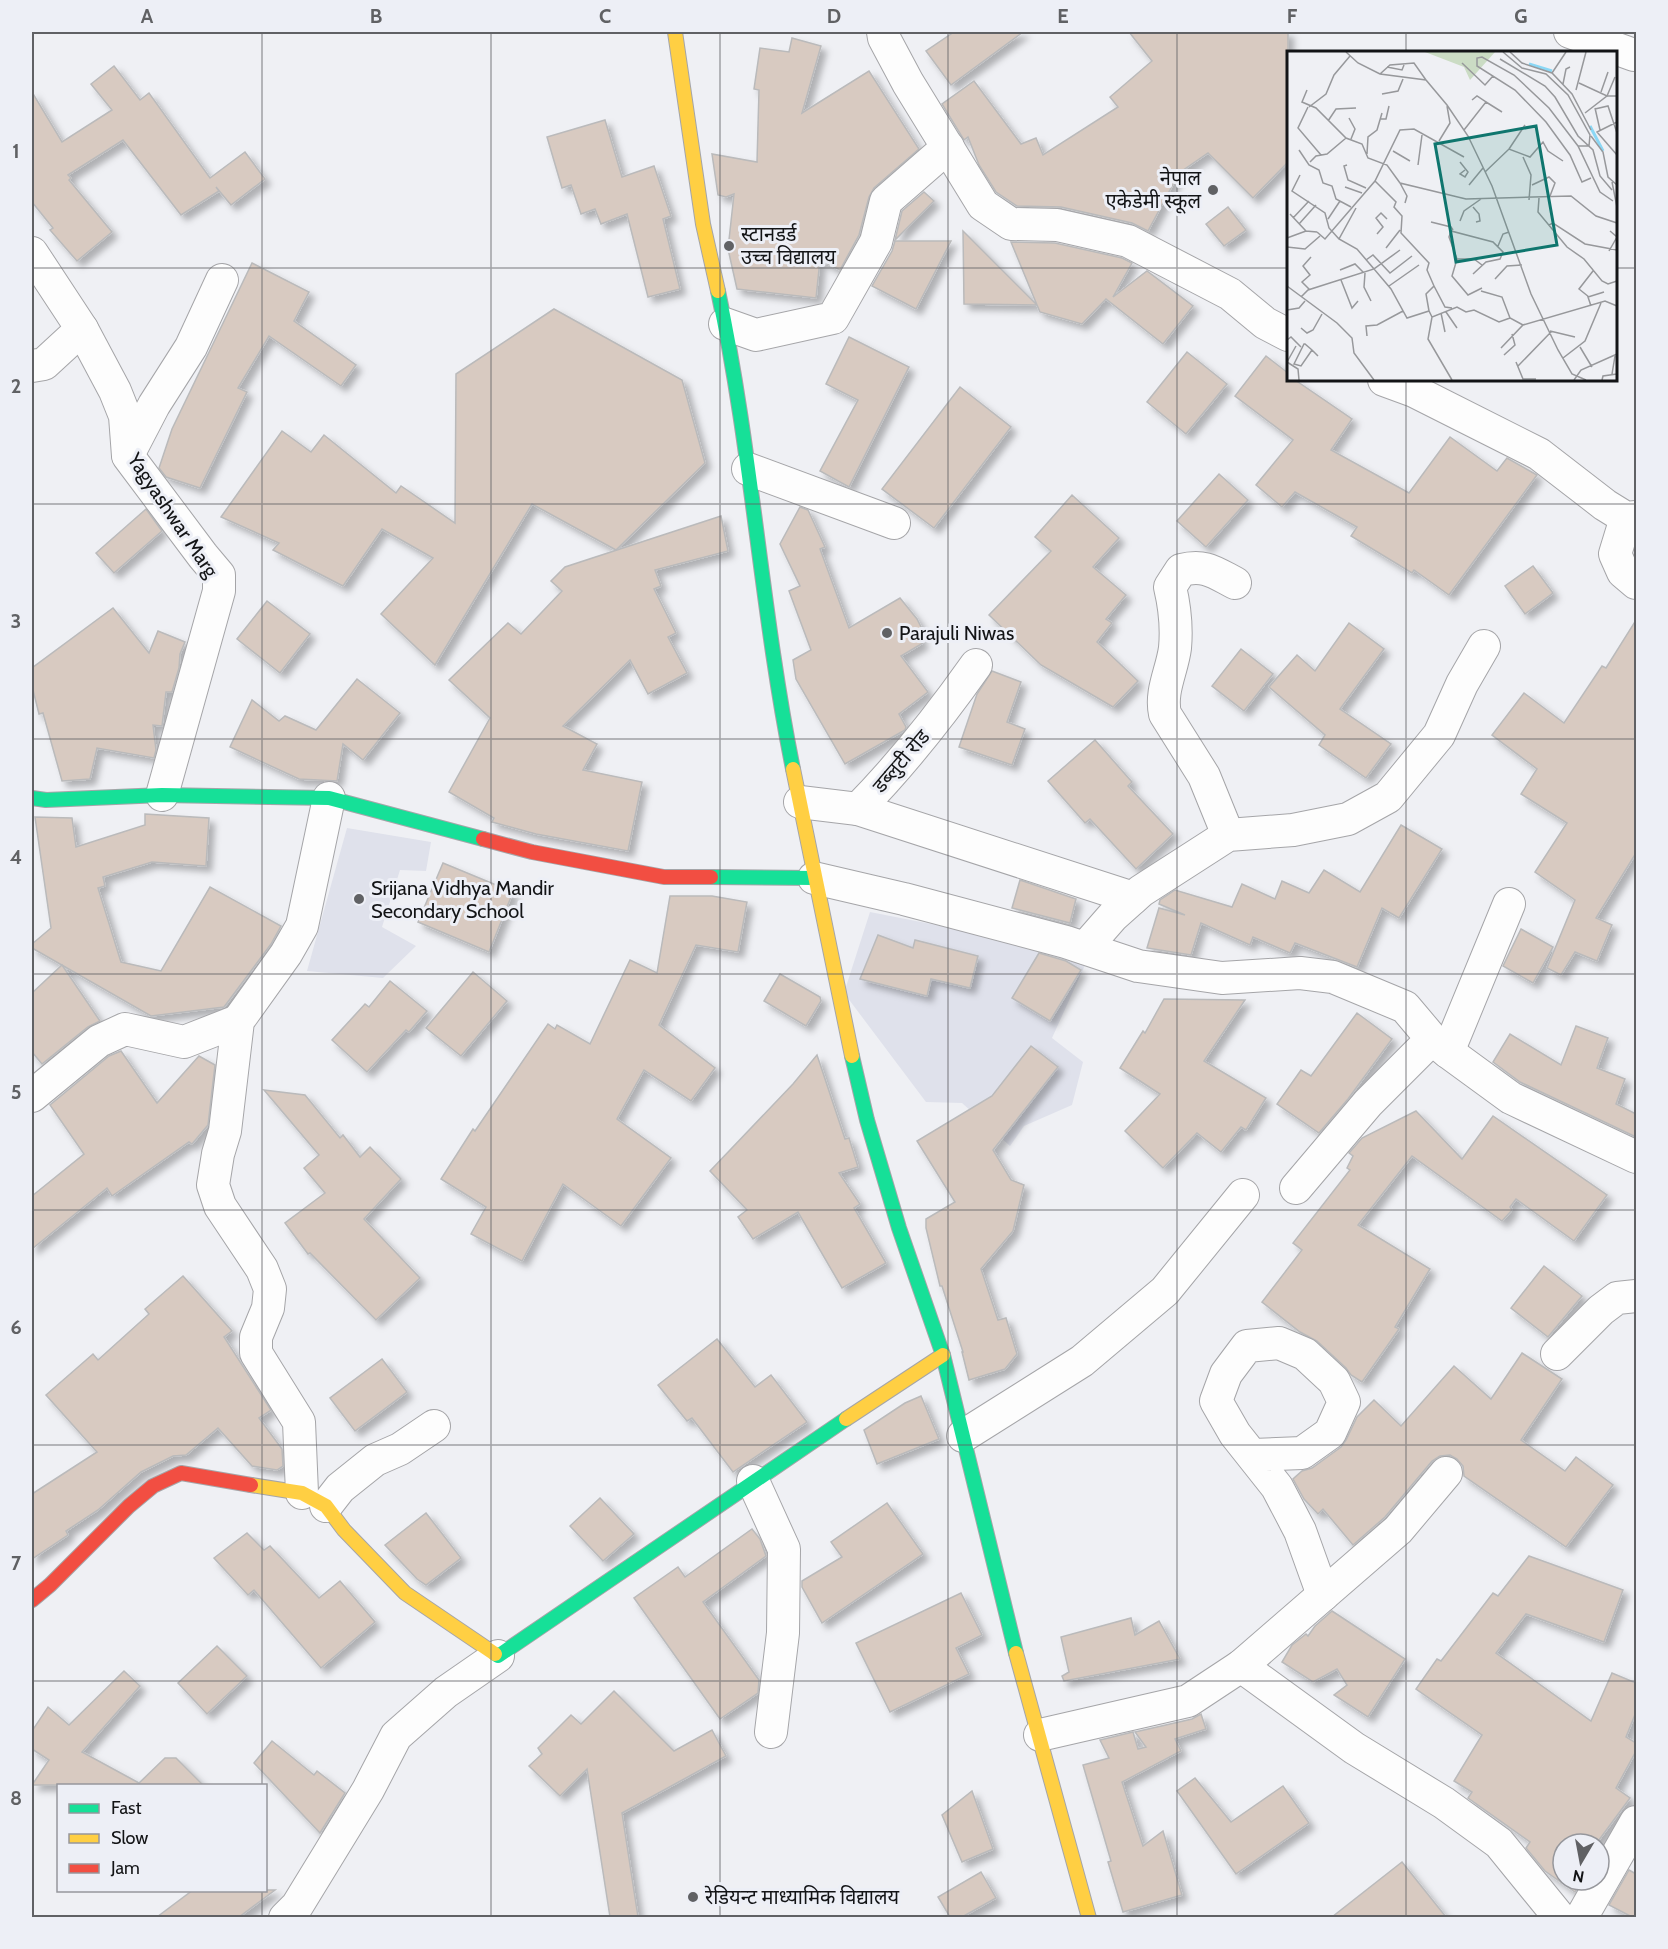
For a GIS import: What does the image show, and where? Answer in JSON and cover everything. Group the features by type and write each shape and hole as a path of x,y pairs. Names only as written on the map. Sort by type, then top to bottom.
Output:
{"street":[{"path":"675,32 703,224 725,324 748,469 782,714 838,993 867,1120 899,1228 943,1355 1024,1685 1040,1735 1089,1917"},
{"path":"883,32 908,83 983,205 1011,224 1057,225 1128,242 1230,294 1265,323 1287,334"},
{"path":"1570,32 1636,56"},
{"path":"725,324 756,335 833,318 876,242 886,201 948,147"},
{"name":"Yagyashwar Marg","path":"32,253 82,329 115,391 125,416 128,456 219,574 219,591 162,795"},
{"path":"128,456 154,405 191,347 222,280"},
{"path":"32,366 44,364 82,329"},
{"path":"1387,381 1414,391 1539,454 1605,505 1631,518 1615,554 1623,572 1636,583"},
{"path":"748,469 894,523"},
{"path":"1228,836 1204,776 1165,714 1162,702 1175,650 1176,612 1170,587 1181,570 1196,566 1212,571 1235,583"},
{"path":"1085,948 1132,898 1181,864 1228,836 1293,830 1348,819 1388,797 1439,735 1462,684 1484,646"},
{"name":"डब्लुटी रोड","path":"800,802 858,809 929,729 976,664"},
{"path":"32,798 46,800 162,795 329,798 532,852 664,877 814,878 904,899 1085,948 1138,966 1222,978 1300,973 1333,977 1405,1007 1440,1046 1511,1098 1636,1157"},
{"path":"329,798 302,926 286,954 237,1021 225,1131 218,1154 213,1185 220,1206 262,1269 270,1289 268,1308 256,1337 256,1353 298,1422 314,1500 405,1593 498,1656"},
{"path":"858,809 1132,898"},
{"path":"1296,1188 1368,1102 1440,1046 1509,904"},
{"path":"32,1096 99,1041 125,1029 184,1042 237,1021"},
{"path":"963,1436 1082,1361 1165,1291 1244,1195"},
{"path":"1557,1354 1601,1310 1617,1298 1636,1296"},
{"path":"298,1914 396,1736 446,1692 753,1481 943,1355"},
{"path":"32,1600 50,1586 129,1506 153,1486 181,1473 314,1500 340,1488 375,1460 400,1449 434,1426"},
{"path":"1253,1455 1277,1486 1300,1531 1323,1595"},
{"path":"1040,1735 1188,1701 1241,1666 1398,1530 1446,1473"},
{"path":"753,1481 784,1549 783,1633 771,1732"},
{"path":"1241,1666 1354,1748 1444,1803 1499,1843 1560,1917"},
{"path":"1581,1917 1632,1838"}],"shaded area":[{"name":"Srijana Vidhya Mandir Secondary School","path":"347,828 431,842 426,871 400,870 382,927 416,946 383,978 307,971"},
{"path":"870,912 1023,942 1086,963 1052,1038 1083,1062 1072,1105 1024,1126 1010,1146 962,1103 926,1102 844,993"}],"building":[{"path":"954,32 1023,32 951,85 926,51"},
{"path":"1129,32 1288,32 1287,163 1253,198 1208,153 1179,173 1148,231 1132,223 1061,207 1017,206 996,192 979,165 968,137 964,140 942,104 974,81 1021,144 1036,138 1043,155 1118,107 1110,97 1152,61"},
{"path":"792,38 821,46 802,113 869,71 919,149 874,188 869,197 859,235 840,270 820,260 816,298 737,289 728,249 734,194 726,197 718,195 712,154 757,162 759,90 754,89 760,48 789,52"},
{"path":"114,66 140,100 149,93 210,178 245,152 265,179 231,205 216,187 219,191 181,215 123,140 68,175 71,178 69,180 112,232 77,261 50,230 53,228 32,202 32,92 62,142 112,110 91,84"},
{"path":"605,120 622,177 654,166 671,216 663,219 680,289 648,297 627,214 601,224 595,209 581,214 571,185 562,188 547,137"},
{"path":"924,192 934,201 895,240 902,211"},
{"path":"1228,207 1246,230 1224,246 1206,224"},
{"path":"963,231 1037,305 964,304"},
{"path":"895,241 951,241 916,309 872,286 892,251"},
{"path":"1011,242 1055,243 1122,258 1132,263 1113,297 1147,271 1193,306 1163,344 1106,299 1082,324 1040,312"},
{"path":"252,263 309,292 294,321 356,365 341,386 269,336 238,388 247,392 200,488 166,477 159,468 172,429"},
{"path":"554,309 682,380 705,463 616,550 532,504 435,665 381,614 433,558 382,529 343,586 273,550 279,543 221,517 282,431 311,452 324,435 396,493 401,486 455,523 456,374"},
{"path":"849,337 909,367 849,487 820,471 858,400 826,384"},
{"path":"1187,352 1227,384 1186,434 1147,402"},
{"path":"1266,356 1287,372 1287,381 1296,381 1352,419 1331,450 1409,493 1450,437 1497,471 1507,458 1537,475 1449,595 1414,570 1412,573 1351,536 1357,527 1295,492 1282,507 1256,485 1293,440 1235,396"},
{"path":"960,387 1011,427 934,528 882,489"},
{"path":"1219,474 1248,500 1206,547 1177,521"},
{"path":"1072,495 1119,538 1093,567 1126,595 1106,619 1112,623 1097,642 1138,681 1113,707 1041,665 989,615 1051,551 1035,537"},
{"path":"800,507 808,510 825,547 820,549 849,628 900,598 917,619 923,631 918,635 923,643 901,656 928,692 899,714 906,727 905,730 845,764 796,679 793,660 811,650 789,591 800,586 780,544"},
{"path":"146,509 162,531 114,573 96,553"},
{"path":"721,516 728,551 655,570 661,586 654,589 676,633 668,637 687,673 648,694 630,660 563,726 597,744 583,770 642,782 628,851 536,834 492,822 494,818 449,792 490,718 449,680 508,623 521,634 562,591 551,581 565,567"},
{"path":"1533,566 1553,593 1525,614 1505,586"},
{"path":"267,601 310,634 280,673 237,639"},
{"path":"113,608 149,653 158,631 185,642 180,654 179,668 172,692 166,692 162,726 153,725 156,750 154,758 97,748 90,779 62,781 43,713 39,714 32,686 32,668"},
{"path":"1636,620 1636,853 1596,918 1612,925 1597,961 1575,952 1561,975 1547,968 1575,900 1535,872 1567,823 1521,794 1537,769 1492,735 1524,693 1564,723 1602,666 1606,668"},
{"path":"1349,623 1384,649 1340,709 1391,744 1366,778 1319,745 1325,735 1269,687 1297,655 1315,671"},
{"path":"1241,649 1273,674 1244,711 1212,686"},
{"path":"992,671 1021,682 1007,722 1025,729 1012,765 959,747 977,694"},
{"path":"357,679 400,713 363,760 343,744 337,781 299,779 230,747 252,700 279,721 285,716 316,730"},
{"path":"1095,740 1132,782 1128,786 1173,834 1136,869 1090,819 1085,823 1048,781"},
{"path":"145,814 209,818 206,866 152,862 103,877 105,886 98,888 121,962 161,971 210,887 281,926 271,944 224,1007 151,1016 32,948 32,944 51,928 35,817 72,818 76,847 145,825"},
{"path":"1401,825 1442,849 1399,918 1382,908 1357,967 1295,943 1290,953 1253,937 1250,945 1201,923 1191,955 1147,948 1159,908 1185,915 1159,904 1160,900 1175,890 1232,907 1242,884 1275,899 1282,881 1309,893 1324,870 1360,892"},
{"path":"443,863 513,892 489,952 418,922"},
{"path":"1020,880 1076,899 1070,923 1012,908"},
{"path":"670,896 712,896 747,902 738,952 696,945 659,1025 715,1068 691,1101 644,1070 617,1119 671,1158 621,1226 563,1184 522,1261 471,1234 486,1207 441,1179 473,1129 475,1131 548,1024 555,1029 557,1025 590,1044 630,960 657,973"},
{"path":"1521,929 1553,947 1533,983 1503,966"},
{"path":"878,935 913,948 915,940 978,956 970,988 931,979 927,996 860,979"},
{"path":"1039,953 1066,961 1081,970 1050,1021 1012,998"},
{"path":"62,965 100,1021 88,1027 42,1064 32,1052 32,993"},
{"path":"473,972 507,1001 461,1056 426,1028"},
{"path":"780,974 820,997 821,1001 806,1026 764,1001"},
{"path":"390,981 427,1011 409,1032 406,1030 367,1072 332,1040 365,1004 369,1007"},
{"path":"1164,999 1245,1000 1204,1061 1266,1098 1246,1130 1241,1127 1221,1152 1197,1133 1163,1168 1125,1131 1160,1094 1120,1068 1143,1031 1145,1033"},
{"path":"1357,1013 1392,1039 1348,1099 1319,1133 1277,1104 1301,1070 1311,1076"},
{"path":"1576,1026 1608,1038 1597,1068 1625,1079 1616,1104 1636,1114 1636,1137 1520,1082 1493,1062 1510,1034 1561,1065"},
{"path":"1031,1046 1058,1067 993,1150 1011,1180 1024,1185 1013,1231 981,1269 998,1320 1006,1318 1017,1354 1005,1369 969,1380 963,1352 942,1286 940,1286 926,1228 926,1219 955,1202 917,1141 992,1096"},
{"path":"121,1051 157,1103 199,1056 215,1065 208,1125 192,1144 189,1142 112,1196 107,1188 32,1249 32,1196 84,1154 50,1105 109,1056"},
{"path":"817,1055 845,1139 849,1138 858,1167 839,1173 860,1204 854,1208 886,1263 842,1288 798,1212 753,1239 738,1217 747,1210 710,1171 793,1084"},
{"path":"264,1090 305,1095 340,1138 343,1135 360,1157 370,1147 401,1179 364,1219 420,1278 376,1320 310,1253 308,1254 285,1223 325,1193 304,1168 319,1155"},
{"path":"1416,1111 1462,1159 1493,1116 1607,1195 1574,1241 1516,1199 1510,1207 1512,1210 1502,1221 1412,1156 1358,1225 1430,1269 1395,1327 1399,1329 1362,1382 1351,1375 1317,1341 1300,1332 1262,1302 1302,1250 1293,1243 1350,1170 1347,1168 1353,1156 1349,1153 1362,1138"},
{"path":"1544,1266 1582,1296 1548,1337 1511,1308"},
{"path":"183,1276 232,1331 224,1337 271,1410 259,1418 282,1449 283,1466 277,1470 252,1466 218,1428 186,1455 173,1456 141,1472 98,1510 66,1531 68,1535 32,1559 32,1494 97,1452 46,1395 93,1354 98,1360 149,1314 145,1309"},
{"path":"717,1339 755,1387 771,1375 807,1422 733,1472 692,1418 687,1421 658,1385"},
{"path":"1522,1353 1562,1379 1521,1440 1565,1471 1576,1457 1613,1485 1566,1547 1464,1476 1463,1466 1450,1455 1440,1456 1432,1461 1385,1517 1353,1545 1323,1509 1318,1514 1304,1499 1293,1479 1341,1447 1357,1417 1374,1400 1401,1426 1454,1366 1491,1399"},
{"path":"382,1359 407,1392 355,1431 330,1398"},
{"path":"921,1396 939,1439 877,1464 864,1430 905,1403"},
{"path":"600,1498 634,1534 603,1561 570,1526"},
{"path":"887,1503 923,1554 822,1623 802,1587 802,1581 842,1557 831,1542"},
{"path":"426,1513 461,1558 426,1585 417,1579 385,1545"},
{"path":"752,1529 760,1539 766,1556 703,1602 759,1680 758,1693 720,1719 634,1598 678,1567 685,1577"},
{"path":"247,1533 264,1550 270,1546 319,1598 340,1581 375,1622 321,1668 254,1590 248,1595 214,1558"},
{"path":"1529,1556 1623,1590 1604,1642 1526,1614 1496,1653 1591,1721 1612,1673 1636,1683 1636,1712 1626,1737 1636,1743 1636,1751 1616,1788 1630,1798 1605,1832 1551,1832 1551,1875 1526,1848 1530,1842 1468,1798 1472,1792 1454,1781 1482,1735 1416,1689 1437,1659 1441,1661 1493,1593 1498,1596"},
{"path":"961,1593 982,1635 956,1648 969,1674 890,1712 856,1643"},
{"path":"1332,1611 1405,1659 1368,1717 1334,1695 1347,1685 1337,1669 1313,1682 1282,1662 1292,1645 1306,1634 1308,1636 1315,1626"},
{"path":"1131,1618 1135,1635 1159,1621 1180,1659 1064,1681 1062,1676 1069,1672 1061,1637"},
{"path":"217,1646 247,1676 207,1714 178,1683"},
{"path":"124,1671 140,1686 82,1752 139,1783 165,1758 176,1758 202,1784 32,1785 49,1760 32,1749 32,1731 48,1707 69,1725"},
{"path":"614,1691 674,1751 712,1730 726,1756 622,1813 638,1917 610,1917 587,1769 560,1796 529,1766 542,1754 538,1748 571,1715 581,1724"},
{"path":"1201,1714 1206,1729 1175,1739 1181,1751 1122,1782 1143,1846 1163,1831 1182,1895 1123,1912 1108,1862 1111,1861 1083,1765 1109,1758 1100,1740 1133,1732 1138,1749 1146,1747 1135,1732 1192,1719"},
{"path":"272,1741 314,1775 317,1771 345,1793 320,1833 254,1763"},
{"path":"1195,1778 1231,1822 1283,1786 1309,1823 1236,1874 1177,1791"},
{"path":"972,1791 993,1849 962,1862 942,1815"},
{"path":"1402,1862 1446,1917 1332,1917"},
{"path":"1629,1870 1636,1874 1636,1917 1609,1905"},
{"path":"981,1872 996,1898 962,1917 950,1917 938,1897"},
{"path":"267,1890 275,1890 239,1917 157,1917 190,1892 267,1892"}],"traffic: fast":[{"path":"718,291 740,410 773,650 793,769"},
{"path":"32,798 46,800 162,795 329,798 483,839"},
{"path":"711,877 814,878"},
{"path":"852,1056 867,1120 899,1228 943,1355 1016,1653"},
{"path":"495,1654 498,1656 846,1419"}],"traffic: slow":[{"path":"675,32 703,224 718,291"},
{"path":"793,769 852,1056"},
{"path":"846,1419 943,1355"},
{"path":"251,1485 302,1493 326,1506 344,1530 405,1593 495,1654"},
{"path":"1016,1653 1089,1918"}],"traffic: jam":[{"path":"483,839 532,852 664,877 711,877"},
{"path":"32,1600 129,1506 153,1486 181,1473 251,1485"}],"place":[{"name":"नेपाल एकेडेमी स्कूल","path":"1213,190"},
{"name":"स्टानडर्ड उच्च विद्यालय","path":"729,246"},
{"name":"Parajuli Niwas","path":"887,633"},
{"name":"Srijana Vidhya Mandir Secondary School","path":"359,899"},
{"name":"रेडियन्ट माध्यामिक विद्यालय","path":"693,1897"}]}
